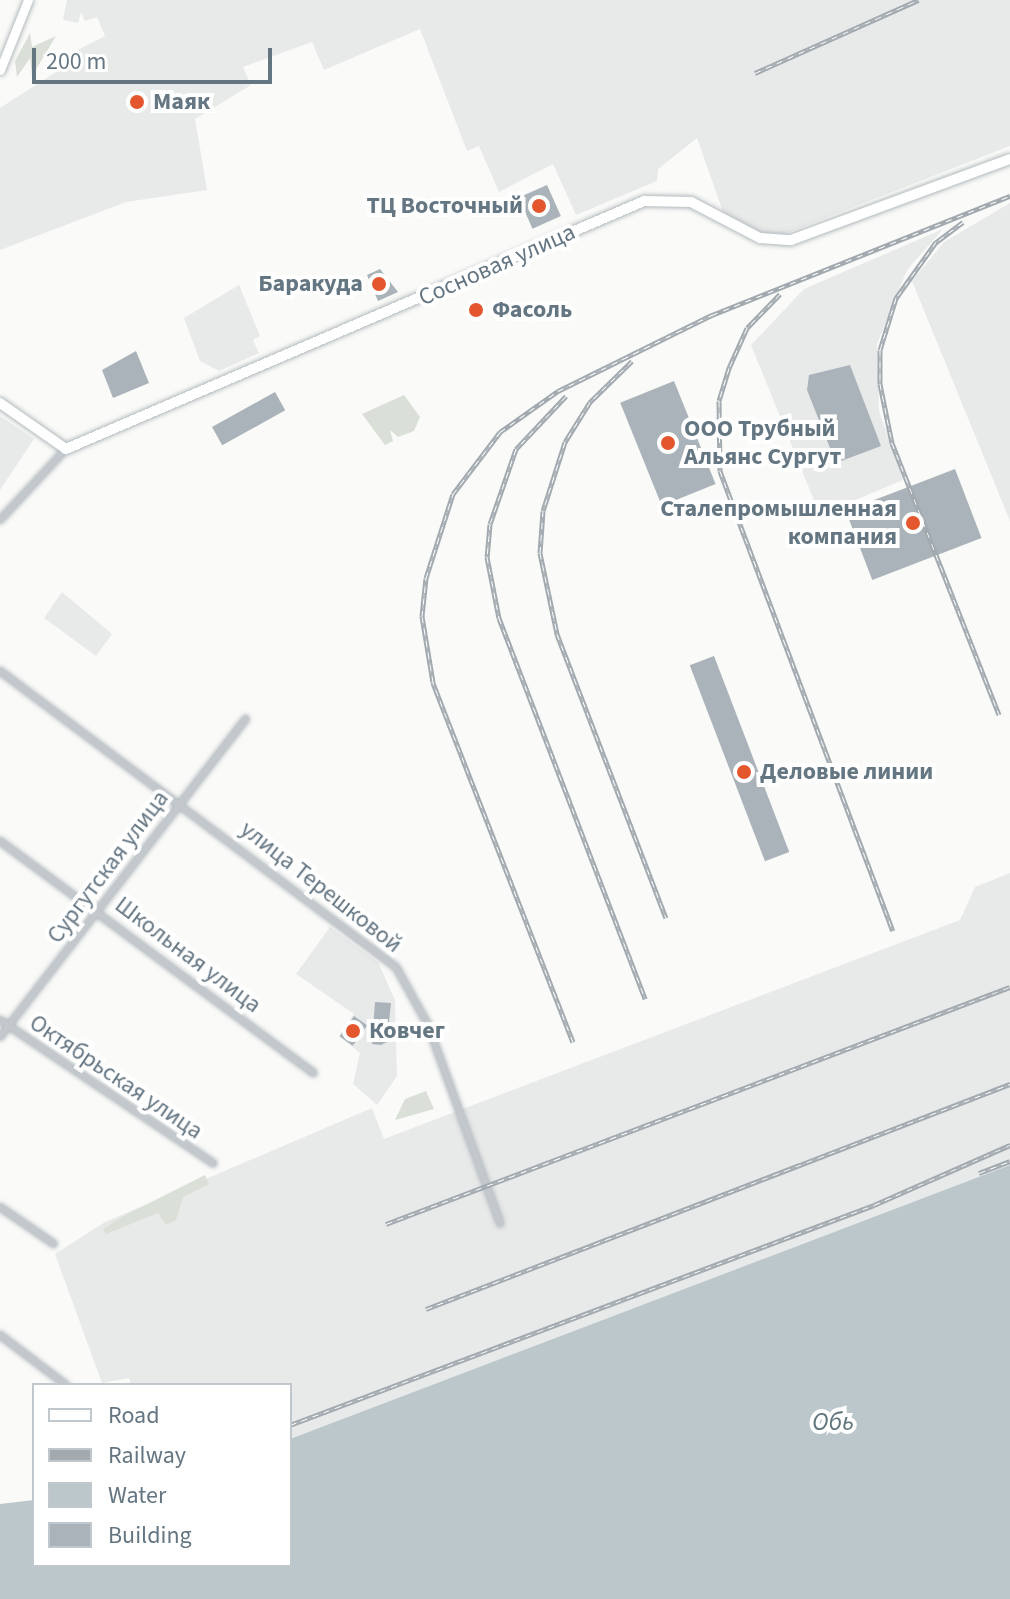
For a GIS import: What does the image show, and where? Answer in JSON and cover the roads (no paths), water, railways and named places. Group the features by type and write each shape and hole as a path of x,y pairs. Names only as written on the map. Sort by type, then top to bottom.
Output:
{"main road":[{"path":"0,70 28,0"},
{"name":"Сосновая улица","path":"66,449 644,201 691,202 760,238 791,240 1010,159"},
{"path":"0,403 66,449"}],"street":[{"path":"0,520 66,449"},
{"name":"улица Терешковой","path":"0,671 180,802 396,967 428,1025 500,1223"},
{"name":"Сургутская улица","path":"0,1037 246,719"},
{"name":"Школьная улица","path":"0,841 98,910 314,1073"},
{"name":"Октябрьская улица","path":"0,1020 213,1163"},
{"path":"0,1207 54,1244"},
{"path":"0,1335 63,1383"}],"water":[{"name":"Обь","path":"1010,1165 1010,1599 0,1599 0,1504 32,1500 32,1567 292,1567 292,1438"}],"railway":[{"path":"755,73 918,0"},
{"path":"573,1042 433,682 422,616 426,578 453,494 500,432 558,391 712,315 1010,196"},
{"path":"963,222 936,242 896,298 880,350 880,384 892,443 999,715"},
{"path":"780,294 747,328 729,368 719,401 720,471 893,931"},
{"path":"632,361 590,402 565,442 543,511 540,553 557,634 666,918"},
{"path":"566,396 516,449 490,524 487,557 499,618 645,999"},
{"path":"386,1224 1010,987"},
{"path":"426,1309 1010,1084"},
{"path":"292,1424 874,1205 1010,1145"},
{"path":"979,1173 1010,1161"}],"place":[{"name":"Маяк","path":"137,102"},
{"name":"ТЦ Восточный","path":"539,206"},
{"name":"Баракуда","path":"379,284"},
{"name":"Фасоль","path":"476,310"},
{"name":"ООО Трубный Альянс Сургут","path":"668,443"},
{"name":"Сталепромышленная компания","path":"913,523"},
{"name":"Деловые линии","path":"744,772"},
{"name":"Ковчег","path":"353,1031"}]}
